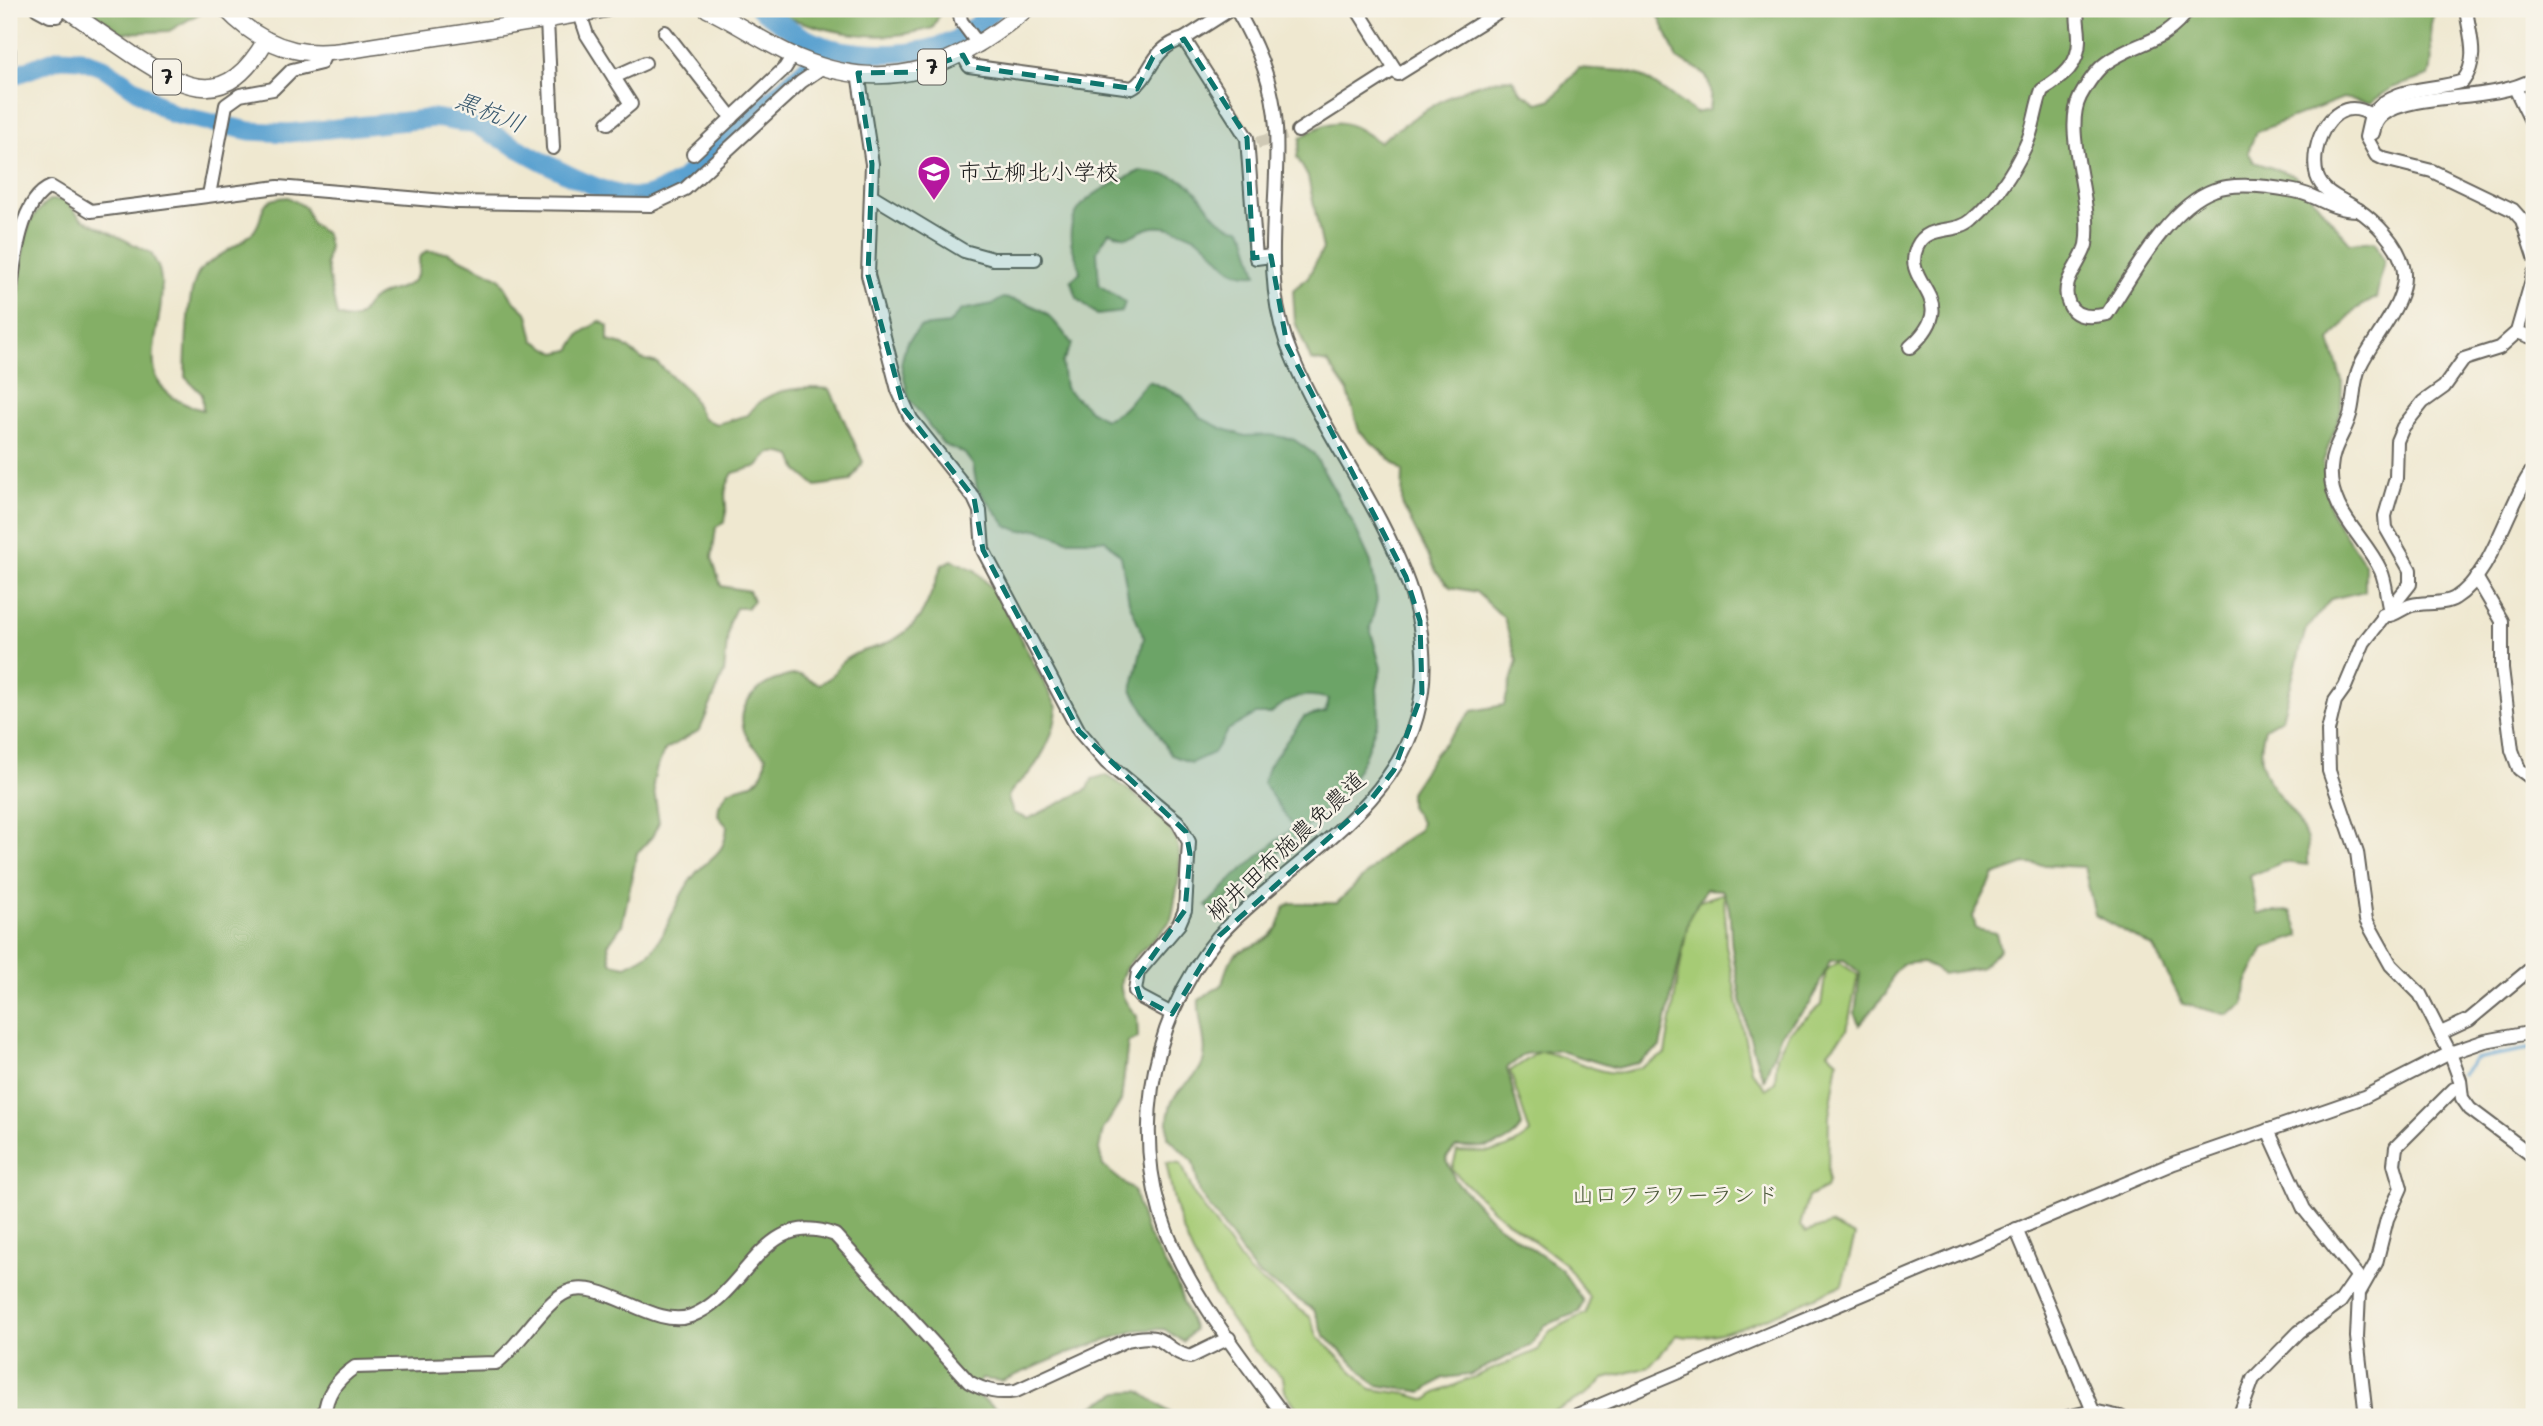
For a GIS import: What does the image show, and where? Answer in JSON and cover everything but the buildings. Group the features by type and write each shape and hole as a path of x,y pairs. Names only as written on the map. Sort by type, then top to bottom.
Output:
{"main road":[{"name":"7","path":"65,9 163,75 184,85 200,88 217,86 243,72 266,40"},
{"path":"226,9 248,30 266,40 296,50 326,52 606,9"},
{"name":"7","path":"707,9 797,58 822,67 858,73 916,72 963,55 977,42 1026,9"}],"street":[{"path":"37,9 57,16 65,9"},
{"path":"963,55 969,66 1017,70 1132,88 1139,85 1153,57 1231,9"},
{"name":"柳井田布施農免農道","path":"1236,9 1261,59 1273,105 1276,167 1271,256 1273,292 1287,345 1328,430 1385,534 1415,600 1423,642 1422,693 1410,736 1383,786 1346,823 1219,936 1184,989 1172,1014 1155,1068 1148,1127 1152,1175 1172,1247 1197,1292 1285,1417"},
{"path":"1357,9 1398,74 1503,9"},
{"path":"1910,347 1926,333 1933,306 1931,296 1918,276 1914,260 1916,248 1928,233 1969,223 1991,201 2026,145 2042,90 2069,73 2076,58 2080,38 2078,9"},
{"path":"2189,9 2181,21 2153,42 2105,63 2078,100 2076,136 2089,228 2084,254 2067,282 2068,303 2075,312 2092,317 2107,314 2144,257 2184,208 2213,190 2248,187 2294,191 2320,199 2339,210 2359,210"},
{"path":"2466,9 2473,55 2463,81 2398,94 2381,103 2371,115 2366,137 2384,159 2432,171 2513,210 2522,220 2534,257"},
{"path":"580,13 587,35 631,104 608,123"},
{"path":"960,15 977,42"},
{"path":"547,20 553,148"},
{"path":"665,32 732,118"},
{"path":"1184,39 1253,145 1253,246 1256,258 1271,256"},
{"path":"9,51 9,61"},
{"path":"209,195 222,134 223,116 230,100 240,95 273,89 292,70 321,62 326,52"},
{"path":"693,154 797,58"},
{"path":"614,77 645,63"},
{"path":"9,306 22,227 41,191 57,189 90,211 278,187 434,201 651,205 685,189 801,82 822,67"},
{"path":"1298,131 1395,69"},
{"path":"858,73 872,163 868,275 904,409 974,498 980,511 983,550 1079,731 1106,762 1178,822 1189,842 1185,910 1179,924 1138,972 1135,981 1140,997 1172,1014"},
{"path":"2372,147 2377,121 2394,110 2515,88 2534,79"},
{"path":"2515,88 2534,127"},
{"path":"2371,115 2354,108 2343,110 2327,122 2315,153 2318,178 2325,189 2359,210 2383,231 2399,253 2404,267 2398,298 2359,367 2349,419 2333,450 2330,483 2350,528 2379,568 2386,611 2390,616 2409,606 2456,598 2476,577 2534,468"},
{"path":"871,195 964,251 993,260 1035,259"},
{"path":"2534,273 2517,332 2499,348 2464,359 2444,387 2417,407 2403,426 2398,441 2396,478 2385,516 2385,528 2388,537 2404,557 2411,578 2406,591 2386,611 2364,642 2345,687 2335,701 2328,731 2329,771 2357,852 2365,920 2391,965 2420,994 2450,1053 2462,1098 2470,1109 2531,1152 2534,1157"},
{"path":"2517,332 2534,338"},
{"path":"2476,577 2502,621 2502,668 2512,750 2519,769 2534,780"},
{"path":"2441,1033 2469,1020 2534,966"},
{"path":"1572,1417 2174,1163 2364,1097 2450,1053 2485,1041 2534,1032"},
{"path":"2239,1417 2253,1379 2299,1332 2340,1302 2376,1263 2387,1219 2401,1188 2394,1164 2396,1147 2454,1089 2459,1079"},
{"path":"2268,1130 2304,1209 2360,1281 2357,1337 2366,1417"},
{"path":"324,1417 330,1392 338,1379 355,1367 496,1363 512,1352 558,1296 570,1290 587,1290 664,1316 692,1316 717,1298 768,1247 788,1231 800,1227 819,1229 835,1235 969,1382 983,1390 1002,1393 1016,1391 1127,1340 1142,1337 1165,1340 1180,1354 1190,1357 1229,1338"},
{"path":"2016,1228 2093,1411"},
{"path":"2067,1417 2093,1411 2121,1417"}],"highlighted area":[{"path":"1184,39 1247,138 1253,258 1271,256 1287,345 1406,577 1420,621 1422,693 1394,770 1369,802 1219,936 1172,1014 1140,997 1135,981 1185,910 1190,854 1186,832 1079,731 983,550 974,498 904,409 868,275 872,164 858,73 916,72 963,55 969,66 1137,89 1153,57"}],"green space":[{"path":"89,9 207,9 169,31 122,33"},
{"path":"772,9 942,9 933,28 913,33 874,36 816,26 777,14"},
{"path":"1656,9 2437,9 2431,24 2432,60 2429,76 2392,88 2370,103 2343,98 2256,132 2248,152 2254,162 2294,175 2350,243 2375,241 2384,262 2376,298 2356,309 2330,341 2342,381 2341,412 2323,462 2331,513 2365,564 2365,591 2331,599 2305,632 2282,718 2265,728 2261,747 2266,776 2299,822 2306,837 2308,865 2283,862 2250,876 2257,913 2291,911 2300,936 2264,948 2246,983 2244,1005 2228,1015 2183,1004 2153,947 2095,915 2084,867 2025,864 1994,875 1973,916 1976,929 1996,933 2000,950 1980,968 1942,974 1924,962 1902,964 1893,974 1886,994 1859,1025 1855,1014 1860,973 1844,960 1830,961 1810,1004 1781,1034 1764,1080 1748,1032 1741,998 1732,948 1728,903 1722,890 1706,889 1689,918 1660,1047 1638,1063 1616,1068 1557,1050 1525,1054 1507,1068 1522,1126 1516,1134 1493,1146 1456,1147 1446,1158 1455,1180 1495,1223 1561,1269 1583,1301 1579,1312 1545,1325 1530,1346 1469,1375 1443,1378 1423,1392 1376,1385 1324,1335 1314,1310 1256,1273 1200,1193 1193,1162 1168,1137 1172,1101 1196,1075 1203,1062 1205,1047 1199,999 1222,985 1226,969 1238,952 1269,937 1278,926 1285,907 1291,903 1337,903 1394,847 1419,830 1421,822 1410,806 1410,792 1435,754 1472,711 1504,705 1517,661 1504,618 1476,592 1450,587 1437,573 1402,504 1403,471 1359,431 1348,392 1328,363 1311,360 1295,322 1293,290 1308,277 1323,249 1308,177 1297,157 1301,137 1324,125 1341,123 1358,128 1379,142 1442,100 1494,81 1512,79 1521,92 1538,103 1552,99 1579,68 1623,71 1642,76 1696,113 1709,110 1709,82 1701,72 1677,59"},
{"path":"1140,171 1180,179 1198,193 1224,223 1240,228 1246,237 1257,274 1235,271 1201,241 1176,230 1154,227 1128,237 1109,232 1097,251 1099,285 1125,302 1122,312 1097,315 1077,298 1071,280 1080,273 1071,241 1075,214 1092,196"},
{"path":"288,197 305,207 312,224 326,234 329,246 326,263 337,316 353,319 376,297 412,282 419,269 419,258 426,251 447,252 500,278 513,300 528,314 534,340 556,353 570,350 580,334 600,321 608,326 608,341 623,345 642,359 657,363 690,393 703,419 717,424 748,415 764,399 784,391 830,389 863,462 850,481 816,486 798,471 792,456 781,453 769,454 759,466 733,473 725,494 725,522 716,527 712,558 721,586 749,591 753,600 747,608 736,608 729,622 724,673 700,730 665,750 656,770 653,784 659,822 652,837 637,853 622,925 608,945 611,963 626,966 653,949 689,882 724,843 727,826 718,816 719,805 728,791 750,784 762,773 766,756 746,735 743,724 743,713 754,693 764,685 792,675 800,675 819,684 851,656 900,636 910,629 924,611 942,565 952,560 975,570 997,594 1057,707 1045,749 1030,772 1012,789 1008,797 1013,813 1028,819 1088,789 1092,779 1106,775 1136,796 1167,826 1174,836 1180,857 1173,911 1170,921 1129,964 1123,975 1121,987 1125,1000 1137,1016 1138,1038 1128,1042 1121,1101 1103,1130 1099,1149 1103,1166 1134,1191 1146,1231 1177,1285 1194,1330 1183,1342 1164,1329 1138,1330 1068,1353 1002,1381 982,1379 971,1391 997,1409 1058,1414 1082,1412 1119,1392 1139,1391 1176,1417 9,1417 9,315 18,293 24,245 33,218 39,210 49,200 65,200 81,218 151,253 159,270 162,294 154,354 155,371 162,387 177,400 203,410 202,394 185,377 188,320 196,278 207,264 242,242 254,231 266,204 277,198"},
{"path":"1003,298 1027,303 1051,317 1072,344 1062,363 1065,388 1091,411 1105,419 1125,407 1149,381 1182,396 1201,418 1221,428 1245,436 1270,435 1293,439 1314,454 1353,523 1371,562 1377,600 1370,628 1381,668 1377,689 1379,718 1363,760 1345,791 1214,912 1206,906 1235,876 1293,827 1263,783 1268,767 1304,717 1325,712 1329,699 1297,697 1270,714 1256,714 1228,730 1213,753 1191,763 1171,755 1132,690 1144,637 1129,602 1121,556 1105,540 1067,540 1037,529 1020,531 1007,526 977,488 973,465 964,453 944,445 909,399 901,364 906,344 920,327 949,324 961,310 993,304"},
{"name":"山口フラワーランド","path":"1724,893 1726,945 1751,1070 1766,1089 1775,1082 1777,1055 1789,1032 1821,1005 1826,970 1839,962 1858,975 1847,1030 1828,1052 1838,1061 1829,1116 1828,1181 1826,1188 1808,1197 1800,1226 1806,1232 1830,1224 1855,1236 1842,1285 1736,1329 1714,1335 1677,1335 1649,1367 1604,1379 1586,1395 1542,1417 1303,1417 1285,1391 1283,1377 1268,1365 1238,1330 1200,1268 1180,1222 1166,1162 1181,1163 1194,1194 1248,1271 1310,1317 1318,1337 1371,1389 1427,1400 1436,1393 1538,1350 1550,1331 1586,1313 1589,1297 1565,1264 1493,1210 1452,1170 1457,1151 1496,1151 1513,1145 1530,1133 1510,1071 1540,1051 1602,1071 1615,1072 1629,1071 1665,1054 1691,904"}],"water":[{"path":"990,9 1008,9 976,33 968,21"}],"waterway":[{"path":"760,9 794,32 822,45 845,51 877,54 924,50 953,41 996,9"},
{"name":"黒杭川","path":"9,77 60,58 81,59 106,69 172,114 250,131 289,133 435,118 476,125 581,181 624,196 640,197 656,193 680,181 828,48"},
{"path":"2462,1074 2475,1059 2534,1048"},
{"path":"2390,1165 2386,1150 2392,1144"},
{"path":"2256,1387 2293,1346"}],"tunnel":[{"path":"1257,143 1298,131"}],"place":[{"name":"市立柳北小学校","path":"934,202"}]}
